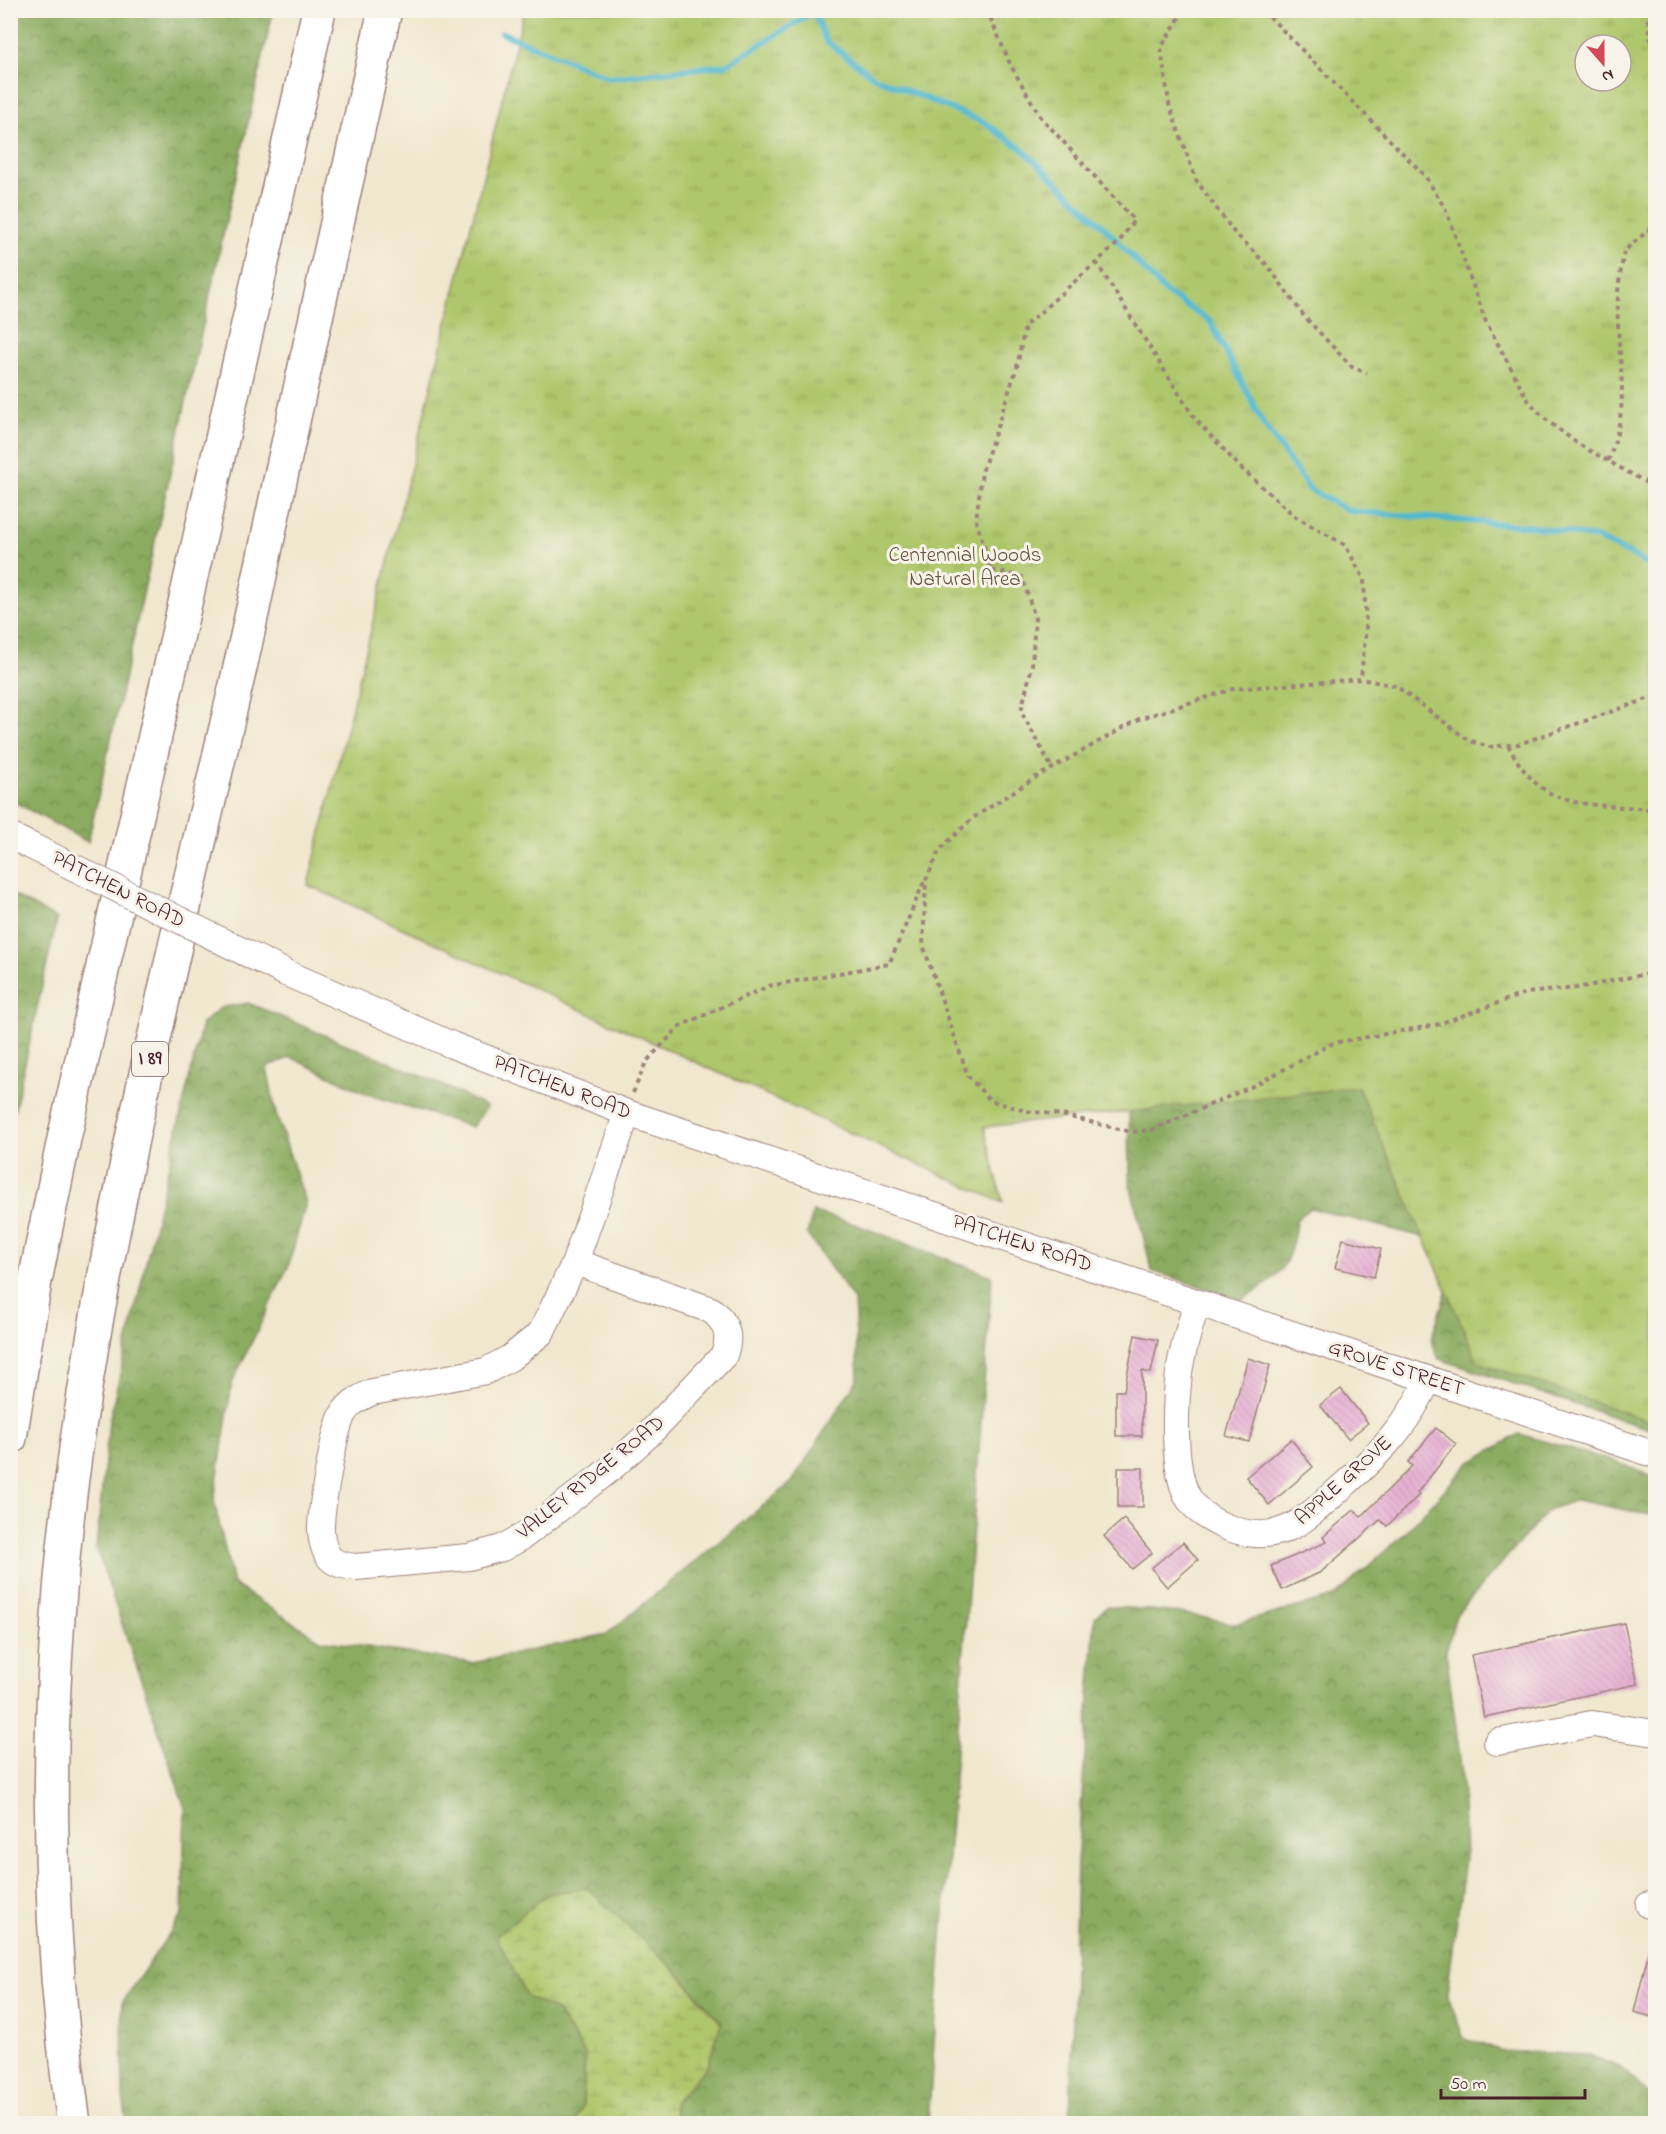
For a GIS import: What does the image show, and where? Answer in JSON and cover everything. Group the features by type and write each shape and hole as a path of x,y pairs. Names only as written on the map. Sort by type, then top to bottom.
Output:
{"highway":[{"path":"10,1438 35,1281 64,1139 319,10"},
{"name":"I 89","path":"74,2124 59,1994 52,1781 58,1612 80,1424 110,1240 189,879 266,559 285,459 385,10"}],"street":[{"name":"PATCHEN ROAD","path":"20,840 286,973 452,1045 627,1113 1136,1282"},
{"name":"VALLEY RIDGE ROAD","path":"575,1262 711,1310 723,1321 726,1329 727,1347 724,1355 681,1403 609,1470 512,1543 469,1557 356,1567 345,1566 330,1559 323,1544 321,1523 337,1433 349,1406 372,1392 478,1373 510,1358 541,1333 575,1262 627,1113"},
{"name":"GROVE STREET","path":"1136,1282 1656,1455"},
{"name":"APPLE GROVE","path":"1197,1303 1179,1372 1179,1468 1186,1491 1194,1505 1213,1521 1234,1530 1269,1535 1290,1528 1307,1517 1395,1436 1412,1414 1428,1380"},
{"path":"1497,1742 1592,1724 1656,1733"}],"path":[{"path":"987,10 1011,66 1040,116 1134,220 1119,242 1025,326 1017,367 982,472 976,520 991,570 1022,577 1035,618 1032,666 1021,711 1052,768"},
{"path":"1184,10 1161,48 1169,104 1196,180 1233,231 1268,266 1305,316 1352,367 1367,373"},
{"path":"1263,10 1425,176 1446,210 1486,322 1528,400 1544,418 1578,444 1656,488"},
{"path":"1646,10 1656,73"},
{"path":"1608,461 1617,439 1624,403 1618,297 1624,251 1656,224"},
{"path":"1096,262 1195,419 1241,468 1296,517 1346,545 1364,579 1366,627 1361,679"},
{"path":"627,1113 628,1103 646,1062 680,1026 769,986 889,964 940,849 973,818 1052,768 1139,719 1233,689 1361,679 1396,686 1468,740 1489,747 1519,744 1656,696"},
{"path":"1508,745 1521,769 1537,786 1568,802 1656,810"},
{"path":"926,880 923,945 968,1076 991,1101 1026,1111 1062,1115 1131,1132 1152,1130 1253,1086 1333,1043 1436,1024 1526,993 1577,988 1656,972"}],"green space":[{"path":"10,11 273,11 88,842 11,800"},
{"name":"Centennial Woods Natural Area","path":"524,11 1655,11 1655,1423 1478,1362 1358,1087 984,1127 1003,1203 308,885"},
{"path":"1655,764 1655,1431 1439,1359 1431,1340 1454,1267 1446,1243 1310,1208 1296,1220 1291,1249 1281,1269 1274,1277 1242,1300 1152,1271 1130,1184 1128,1025"},
{"path":"11,894 57,919 11,1126"},
{"path":"248,1003 434,1081 487,1107 472,1127 367,1094 291,1057 267,1067 276,1114 306,1203 288,1267 232,1383 214,1501 233,1584 320,1640 473,1663 607,1634 792,1482 858,1378 854,1300 807,1234 813,1212 849,1222 992,1276 928,2123 676,2123 674,2103 708,2065 721,2022 677,1972 587,1888 527,1997 557,2011 585,2054 583,2108 575,2123 127,2123 123,2097 122,2003 182,1915 185,1808 96,1548 109,1421 202,1024 220,1008"},
{"path":"1519,1434 1619,1463 1655,1478 1655,1516 1577,1500 1548,1510 1456,1615 1446,1651 1462,1775 1465,1859 1447,1993 1463,2037 1499,2051 1590,2055 1625,2070 1655,2100 1655,2123 1070,2123 1077,1863 1095,1617 1108,1606 1180,1613 1236,1624 1334,1597 1404,1534 1469,1463"},
{"path":"587,1888 677,1972 721,2023 708,2065 674,2103 676,2123 575,2123 583,2107 585,2054 557,2011 527,1997 496,1936 547,1894"}],"building":[{"path":"1343,1239 1381,1249 1374,1277 1335,1268"},
{"path":"1135,1335 1158,1340 1151,1373 1142,1371 1142,1436 1116,1436 1116,1391 1124,1391"},
{"path":"1248,1358 1270,1365 1249,1442 1226,1436"},
{"path":"1341,1389 1368,1423 1348,1439 1320,1405"},
{"path":"1436,1428 1456,1444 1417,1493 1419,1495 1387,1526 1380,1520 1321,1572 1282,1590 1271,1566 1327,1542 1323,1537 1354,1510 1361,1517 1412,1466 1408,1462"},
{"path":"1291,1439 1313,1467 1269,1505 1246,1477"},
{"path":"1118,1468 1143,1468 1143,1507 1118,1507"},
{"path":"1124,1519 1152,1553 1132,1569 1104,1536"},
{"path":"1183,1542 1198,1560 1167,1587 1151,1568"},
{"path":"1624,1623 1638,1684 1484,1717 1471,1655"},
{"path":"1650,1946 1656,1947 1656,2018 1634,2012"}],"waterway":[{"path":"813,10 826,41 874,77 983,122 1021,148 1107,230 1166,293 1210,321 1264,425 1310,490 1350,511 1536,527 1596,538 1636,557 1656,572"},
{"path":"502,33 610,78 726,65 814,12"}]}
